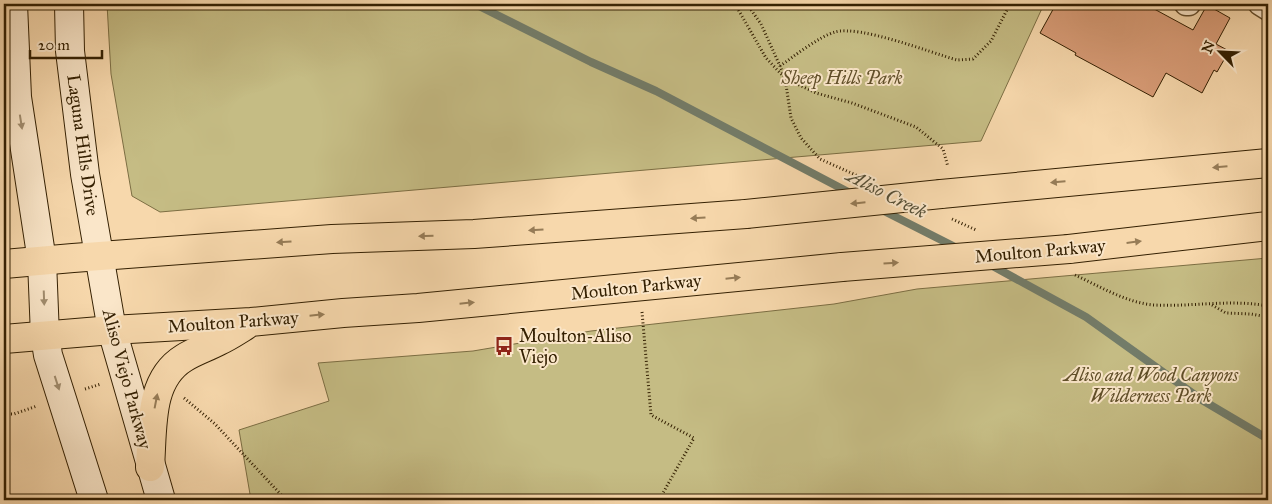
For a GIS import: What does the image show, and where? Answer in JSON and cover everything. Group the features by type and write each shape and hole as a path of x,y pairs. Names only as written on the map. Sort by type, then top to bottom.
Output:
{"main road":[{"path":"13,4 17,97 42,261 45,336 48,355 94,500"},
{"name":"Laguna Hills Drive","path":"69,4 70,51 85,174 99,256"},
{"path":"4,264 332,239 474,234 947,201 1268,163"},
{"name":"Moulton Parkway","path":"4,339 112,330 251,322 842,267 1069,261 1268,226"},
{"name":"Aliso Viejo Parkway","path":"99,256 112,330 161,500"},
{"path":"150,467 155,400 168,372 185,357 220,341 251,322"}],"street":[{"path":"1260,4 1268,9"}],"path":[{"path":"735,4 766,58 784,78 816,93 852,103 916,127 943,149 947,201 980,232"},
{"path":"747,4 761,24 780,66 791,118 801,138 820,159 865,179"},
{"path":"780,66 806,47 835,32 860,30 957,60 973,58 991,41 1010,4"},
{"path":"1069,261 1133,301 1152,305 1250,303 1268,306"},
{"path":"639,287 651,415 694,438 659,500"},
{"path":"1211,304 1226,313 1268,317"},
{"path":"4,414 14,414"},
{"path":"215,424 286,500"}],"green space":[{"name":"Sheep Hills Park","path":"107,4 1044,4 981,141 160,212 132,196 111,74"},
{"name":"Aliso and Wood Canyons Wilderness Park","path":"1268,258 1268,500 251,500 239,430 329,401 318,363 473,351 591,331 834,304 917,289"}],"building":[{"path":"1056,4 1145,4 1193,30 1207,5 1230,18 1216,44 1229,51 1217,72 1214,70 1202,93 1166,73 1153,97 1075,55 1076,53 1040,33"}],"waterway":[{"name":"Aliso Creek","path":"475,4 591,62 656,91 852,194"},
{"name":"Aliso Creek","path":"880,209 959,249"},
{"name":"Aliso Creek","path":"989,264 1086,317 1202,400 1268,439"}],"place":[{"name":"Moulton-Aliso Viejo","path":"504,346"}]}
